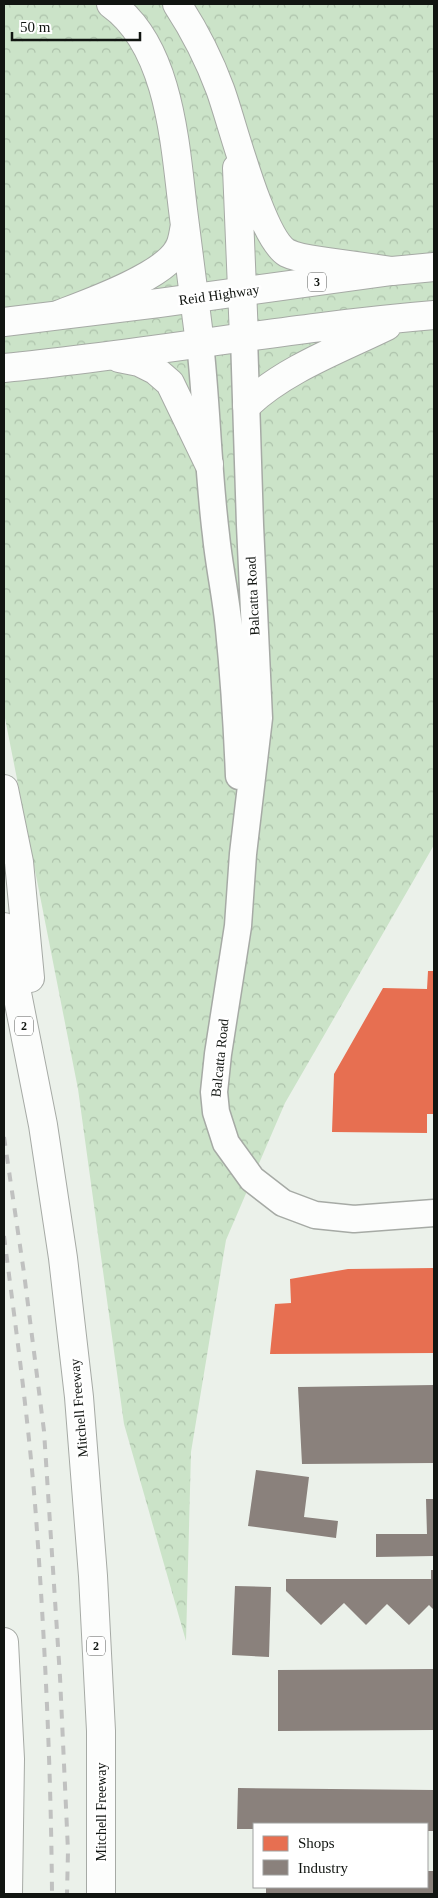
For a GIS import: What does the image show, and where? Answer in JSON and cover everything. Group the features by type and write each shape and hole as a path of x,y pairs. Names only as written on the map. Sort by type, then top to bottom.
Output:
{"highway":[{"path":"111,4 134,28 152,54 163,84 175,140 200,343"},
{"path":"177,4 202,49 220,89 237,147 267,226 286,252 305,259 392,271"},
{"path":"237,147 244,337"},
{"path":"60,314 117,292 160,267 177,252 182,241 185,223"},
{"name":"Reid Highway","path":"4,322 434,267"},
{"path":"4,368 434,315"},
{"path":"247,405 281,378 404,318"},
{"path":"111,356 138,362 155,370 170,383 209,464"},
{"path":"4,789 19,862 43,1125"},
{"name":"Mitchell Freeway","path":"4,927 43,1125 64,1258 80,1407 93,1576 101,1730 101,1894"},
{"path":"4,1642 10,1759 8,1894"}],"main road":[{"name":"Balcatta Road","path":"244,337 259,718 243,854 238,926 218,1054 214,1092 216,1112 226,1143 252,1179 282,1203 314,1216 354,1218 434,1213"},
{"name":"Balcatta Road","path":"200,343 216,535 229,627 237,718 243,854"}],"green space":[{"path":"4,4 434,4 434,845 285,1103 226,1240 191,1452 186,1641 124,1424 78,1089 4,713"}],"building: Shops":[{"path":"428,971 434,971 434,1114 427,1114 427,1133 332,1132 334,1074 383,988 427,989"},
{"path":"434,1268 434,1353 270,1354 275,1304 291,1303 290,1279 348,1269"}],"building: Industry":[{"path":"434,1385 434,1463 302,1464 298,1387"},
{"path":"256,1470 309,1477 304,1517 338,1521 336,1538 248,1526"},
{"path":"426,1499 434,1499 434,1556 376,1557 376,1534 427,1534"},
{"path":"431,1570 434,1570 434,1610 429,1605 409,1625 387,1604 366,1625 344,1603 321,1625 286,1591 286,1579 431,1579"},
{"path":"235,1586 271,1587 269,1657 232,1655"},
{"path":"434,1669 434,1730 278,1731 278,1670"},
{"path":"238,1788 434,1790 434,1831 428,1831 428,1823 253,1823 253,1829 237,1829"},
{"path":"428,1871 434,1871 434,1894 266,1894 266,1888 428,1888"}],"railway":[{"path":"4,1137 44,1431 60,1677 68,1851 67,1894"},
{"path":"4,1236 26,1412 36,1517 47,1706 52,1894"}]}
